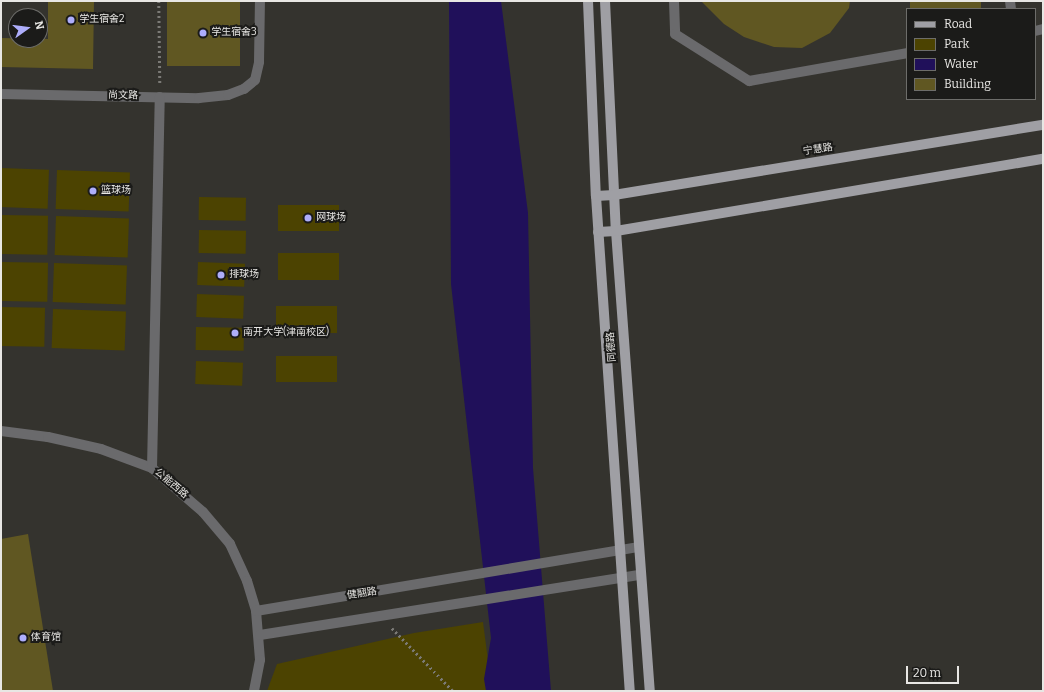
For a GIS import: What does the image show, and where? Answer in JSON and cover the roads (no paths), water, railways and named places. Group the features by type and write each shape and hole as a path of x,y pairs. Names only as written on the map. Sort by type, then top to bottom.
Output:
{"main road":[{"name":"同德路","path":"588,1 598,232 630,691"},
{"name":"同德路","path":"605,1 616,231 640,575 650,691"},
{"name":"宁慧路","path":"596,196 614,195 1043,125"},
{"path":"598,232 616,231 1043,159"}],"street":[{"name":"尚文路","path":"1,94 160,97 206,97 228,95 244,89 255,80 259,62 260,1"},
{"path":"674,1 675,34 749,80 906,53"},
{"path":"152,468 160,97"},
{"name":"公能西路","path":"1,431 48,437 101,449 152,468 203,512 230,544 247,580 256,611 260,635 260,660 254,691"},
{"name":"健翮路","path":"256,611 556,562 638,547"},
{"path":"260,635 640,575"}],"water":[{"path":"449,1 501,1 528,213 533,468 551,691 486,691 484,679 491,638 451,284"}],"place":[{"name":"学生宿舍2","path":"71,20"},
{"name":"学生宿舍3","path":"203,33"},
{"name":"篮球场","path":"93,191"},
{"name":"网球场","path":"308,218"},
{"name":"排球场","path":"221,275"},
{"name":"南开大学(津南校区)","path":"235,333"},
{"name":"体育馆","path":"23,638"}]}
